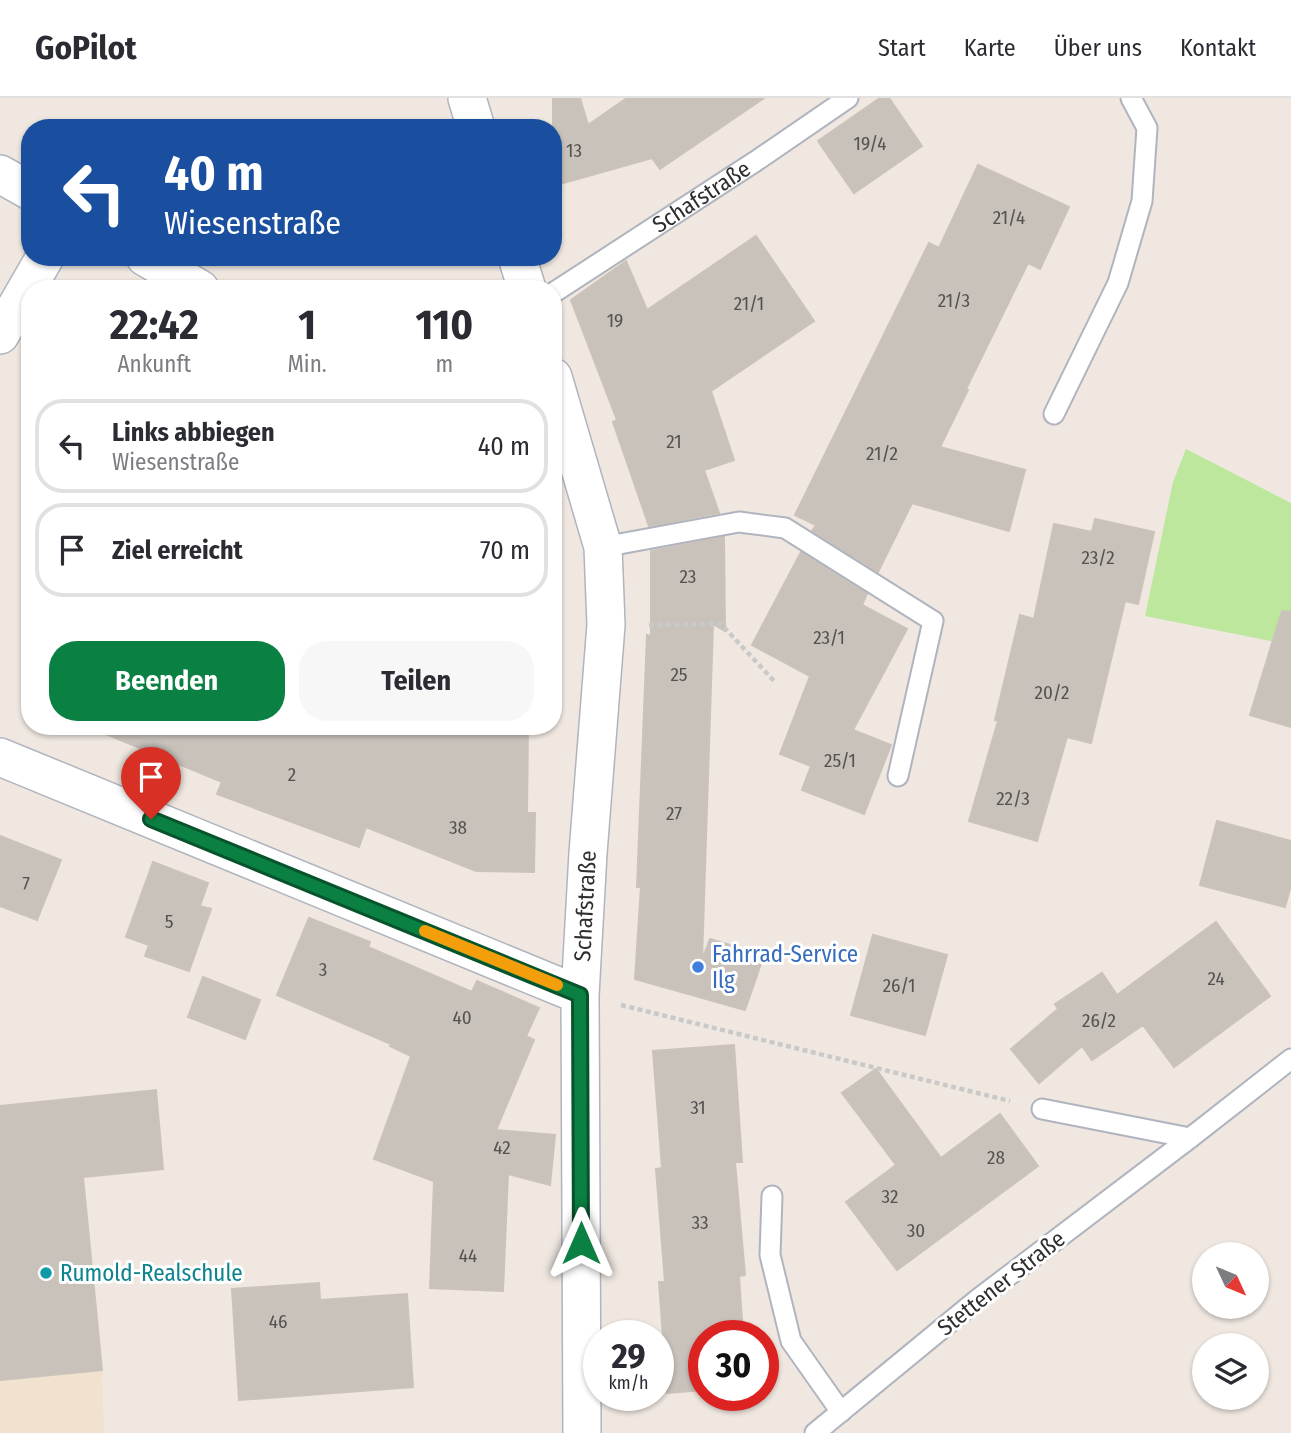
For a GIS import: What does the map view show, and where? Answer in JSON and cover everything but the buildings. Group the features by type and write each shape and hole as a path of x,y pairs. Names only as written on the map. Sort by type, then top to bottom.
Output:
{"street":[{"path":"467,98 473,119"},
{"path":"0,174 21,186"},
{"path":"160,266 185,280"},
{"path":"0,335 21,299"},
{"name":"Schafstraße","path":"562,408 603,547 606,625 580,995 582,1433"},
{"path":"0,757 580,995"}],"lane":[{"name":"Schafstraße","path":"562,287 848,98"},
{"path":"1054,414 1118,283 1142,201 1147,128 1131,98"},
{"path":"603,547 739,522 785,528 933,621 898,776"},
{"name":"Stettener Straße","path":"815,1433 978,1299 1291,1059"},
{"path":"1042,1109 1190,1138"},
{"path":"772,1196 770,1255 792,1341 841,1412"}],"path":[{"path":"606,625 721,625 775,682"},
{"path":"580,995 1042,1109"}],"shaded area":[{"path":"102,1370 104,1433 0,1433 0,1380"}],"green space":[{"path":"1186,449 1291,503 1291,645 1145,616 1173,482"}],"slow traffic":[{"path":"425,931 557,985"}],"place":[{"name":"Fahrrad-Service Ilg","path":"698,967"},
{"name":"Rumold-Realschule","path":"46,1273"}],"route":[{"path":"151,819 580,995 581,1243"}]}
